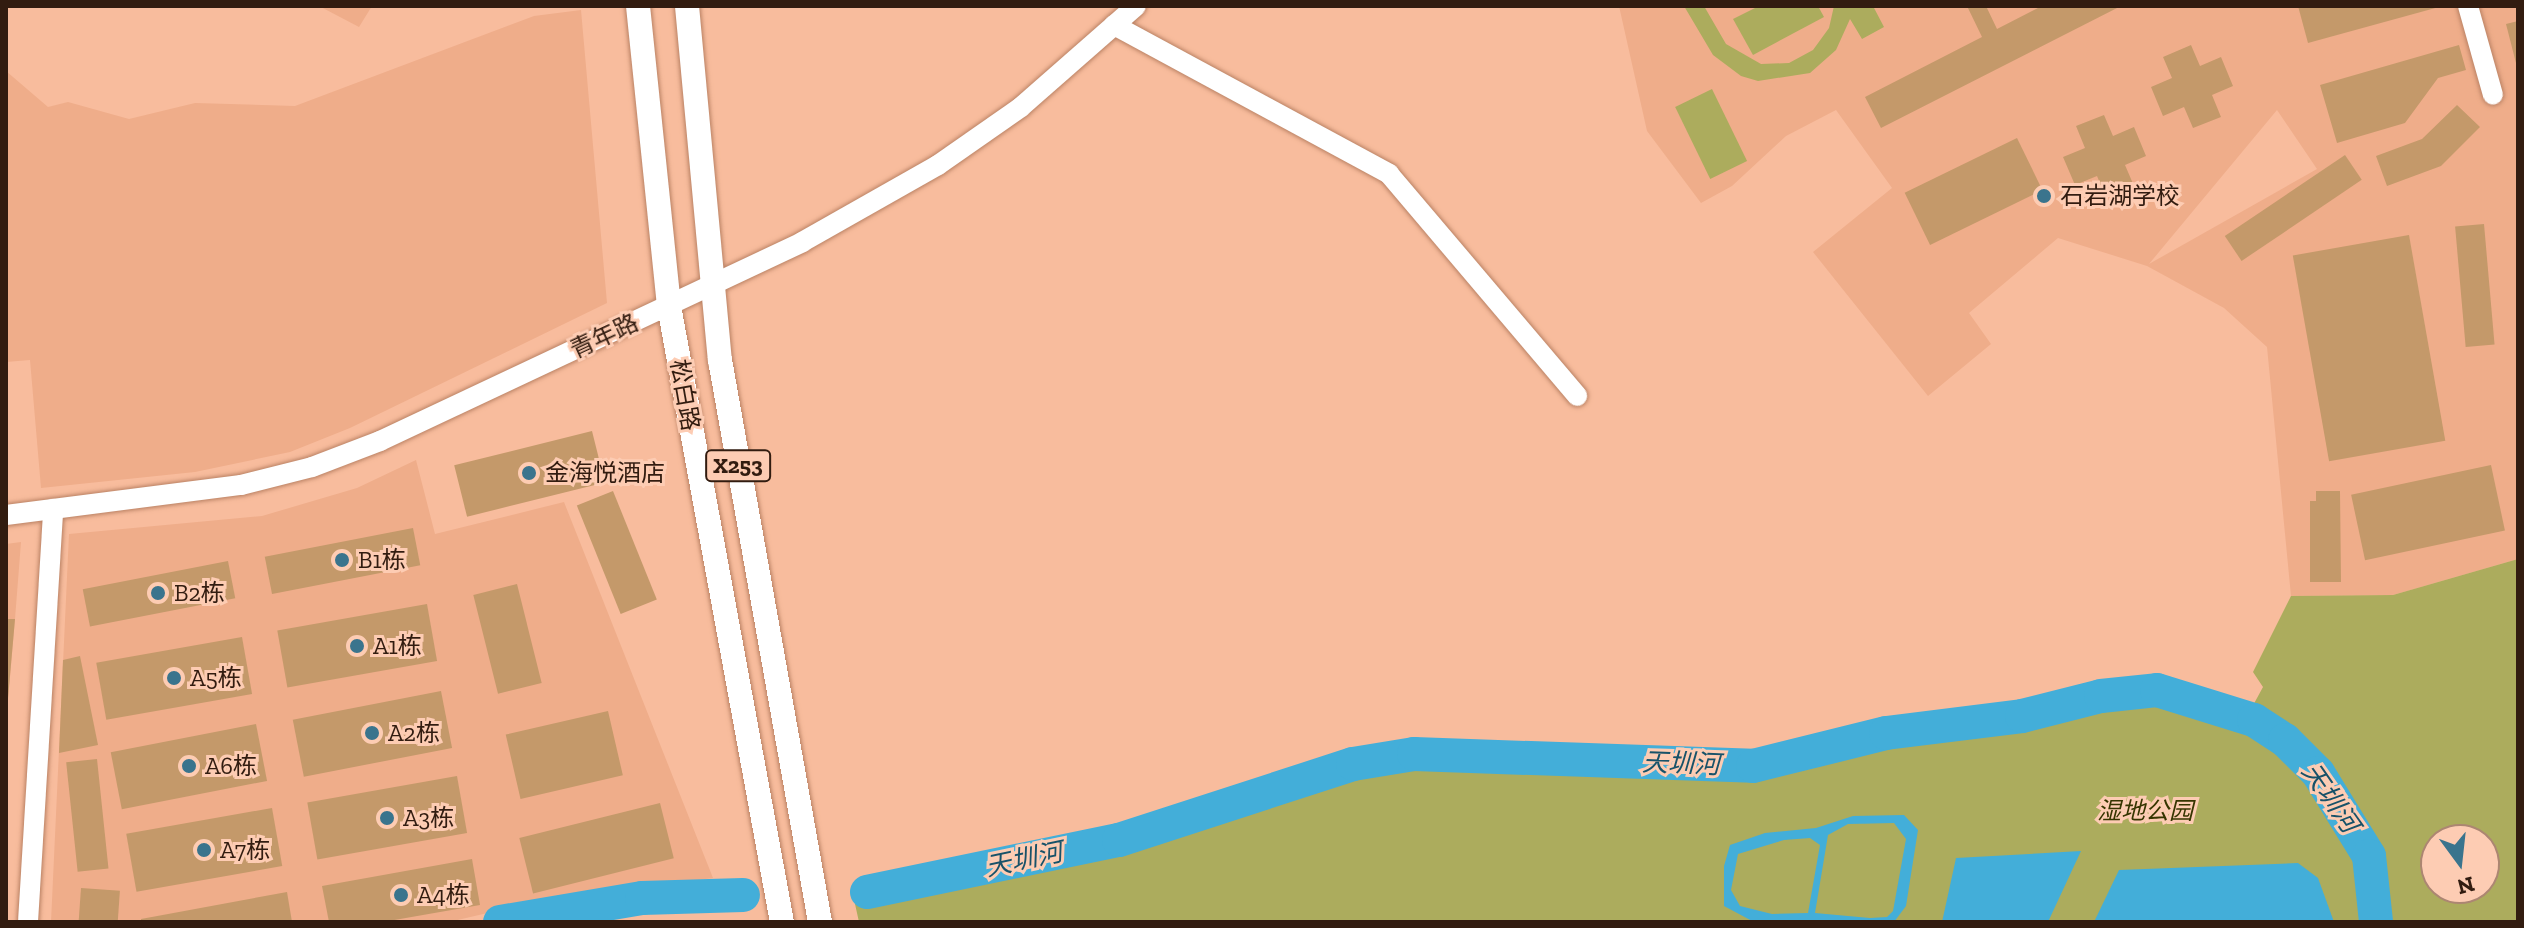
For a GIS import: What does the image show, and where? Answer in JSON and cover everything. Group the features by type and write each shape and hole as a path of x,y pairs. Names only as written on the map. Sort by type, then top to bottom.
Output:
{"main road":[{"name":"松白路","path":"638,6 669,306 782,922"},
{"name":"松白路","path":"687,6 720,360 820,922"},
{"path":"776,892 776,922"}],"street":[{"name":"青年路","path":"6,515 241,485 312,467 380,441 802,242 938,165 1021,107 1136,6"},
{"path":"2468,6 2493,95"},
{"path":"1114,25 1389,174 1577,396"},
{"path":"28,922 53,509"}],"shaded area":[{"path":"319,6 372,6 359,27"},
{"path":"1619,6 2518,6 2518,559 2393,595 2291,596 2267,347 2224,308 2147,266 2058,238 1969,313 1991,344 1928,396 1813,252 1892,188 1836,110 1786,136 1732,186 1701,203 1647,131","holes":["2277,110 2317,169 2149,264"]},
{"path":"581,10 607,303 350,428 290,452 195,472 41,488 30,360 6,362 6,71 48,107 68,102 129,119 195,103 295,106 534,16"},
{"path":"416,460 435,534 564,502 713,878 526,904 449,922 51,922 69,534 262,516 357,488"},
{"path":"21,542 15,619 6,724 6,544"}],"green space":[{"path":"1684,6 1704,6 1726,44 1761,64 1789,63 1813,50 1829,28 1834,6 1873,6 1884,27 1862,39 1850,19 1836,50 1810,73 1758,81 1741,76 1713,55"},
{"path":"1759,6 1818,6 1824,17 1753,55 1733,19"},
{"path":"1712,89 1747,161 1710,179 1675,107"},
{"name":"湿地公园","path":"2518,559 2518,922 859,922 855,904 1122,847 1357,770 1417,760 1614,773 1767,773 1808,764 1844,748 1905,735 2026,722 2103,702 2157,698 2244,722 2263,687 2253,672 2291,596 2393,595"}],"water":[{"path":"1904,815 1918,830 1906,906 1894,922 1754,922 1724,906 1724,866 1730,845 1765,833 1816,828 1853,816","holes":["1894,823 1906,839 1893,911 1887,917 1870,918 1815,913 1828,835 1848,824","1810,838 1820,845 1808,913 1772,914 1740,906 1731,890 1738,854 1784,840"]},
{"path":"2081,851 2048,922 1942,922 1956,858"},
{"path":"2298,863 2318,878 2334,922 2094,922 2119,870"}],"building":[{"path":"1967,6 1986,6 1997,29 2042,6 2121,6 1881,128 1865,97 1982,37"},
{"path":"2298,6 2439,6 2439,7 2308,43"},
{"path":"2518,21 2518,66 2517,67 2506,24"},
{"path":"2191,45 2200,66 2221,57 2233,86 2212,95 2221,117 2193,128 2184,107 2163,116 2151,87 2172,78 2163,57"},
{"path":"2459,45 2466,70 2438,78 2405,123 2337,143 2320,85"},
{"path":"2457,105 2480,127 2441,166 2387,186 2376,156 2422,139"},
{"path":"2104,115 2113,136 2134,127 2146,156 2125,165 2134,186 2106,198 2097,176 2075,185 2063,157 2085,148 2076,126"},
{"path":"2017,138 2042,190 1930,245 1905,193"},
{"path":"2345,155 2362,180 2242,261 2225,236"},
{"path":"2484,224 2495,345 2466,347 2455,227"},
{"path":"2409,235 2445,441 2329,461 2293,255"},
{"name":"金海悦酒店","path":"592,431 605,482 467,517 454,465"},
{"path":"2491,465 2505,531 2365,560 2351,495"},
{"path":"613,491 657,599 621,614 577,506"},
{"path":"2316,491 2340,491 2341,582 2310,582 2310,501 2316,501"},
{"name":"B1栋","path":"413,528 420,565 272,594 265,557"},
{"name":"B2栋","path":"228,561 235,598 90,627 83,589"},
{"path":"517,584 542,683 498,694 473,595"},
{"name":"A1栋","path":"427,604 437,661 287,688 277,630"},
{"path":"6,619 15,619 8,698 6,697"},
{"name":"A5栋","path":"242,637 252,694 106,720 96,663"},
{"path":"80,656 98,745 59,753 63,660"},
{"name":"A2栋","path":"441,691 452,748 304,777 293,720"},
{"path":"608,711 623,775 521,799 506,735"},
{"name":"A6栋","path":"256,724 267,781 122,809 111,752"},
{"path":"97,759 108,868 78,872 66,762"},
{"name":"A3栋","path":"457,776 467,833 317,860 307,802"},
{"path":"660,803 674,858 533,893 519,838"},
{"name":"A7栋","path":"272,808 282,866 136,892 126,834"},
{"name":"A4栋","path":"472,859 480,905 383,922 329,922 322,886"},
{"path":"81,888 120,891 118,922 79,922"},
{"path":"287,892 292,922 141,922 141,919"}],"waterway":[{"name":"天圳河","path":"867,892 1119,840 1353,764 1414,754 1753,766 1886,733 2022,716 2101,696 2157,690 2254,720 2285,740 2318,773 2369,856 2376,922"},
{"name":"天圳河","path":"500,922 642,898 743,895"}],"place":[{"name":"石岩湖学校","path":"2044,196"},
{"name":"金海悦酒店","path":"529,473"},
{"name":"B1栋","path":"342,560"},
{"name":"B2栋","path":"158,593"},
{"name":"A1栋","path":"357,646"},
{"name":"A5栋","path":"174,678"},
{"name":"A2栋","path":"372,733"},
{"name":"A6栋","path":"189,766"},
{"name":"A3栋","path":"387,818"},
{"name":"A7栋","path":"204,850"},
{"name":"A4栋","path":"401,895"}]}
